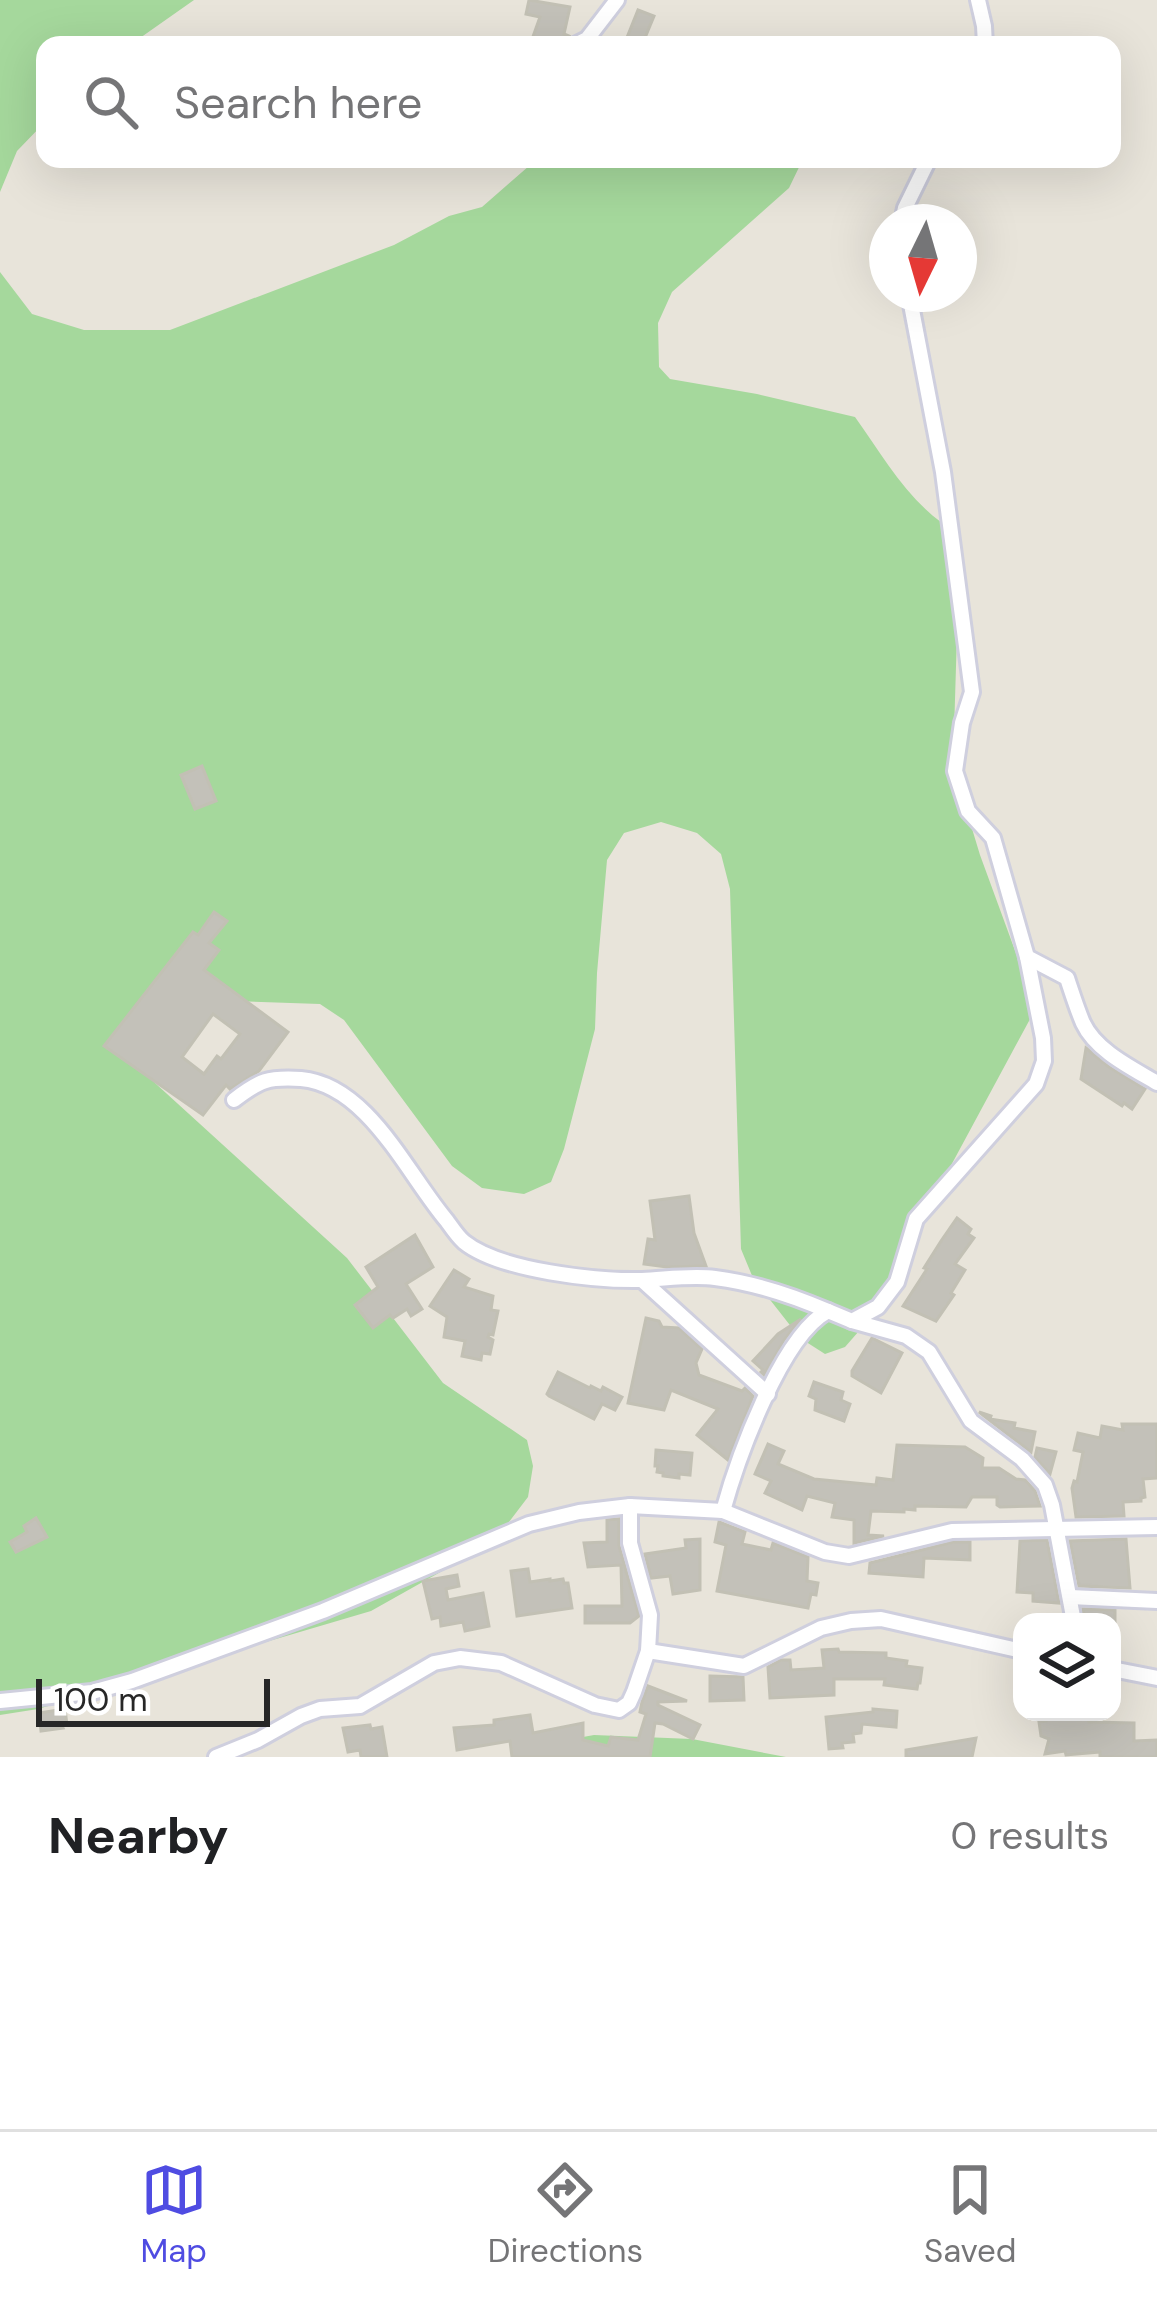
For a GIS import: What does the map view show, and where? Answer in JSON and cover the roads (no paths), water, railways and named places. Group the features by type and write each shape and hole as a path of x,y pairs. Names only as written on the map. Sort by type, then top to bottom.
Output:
{"street":[{"path":"589,36 617,0"},
{"path":"978,0 985,36"},
{"path":"907,204 925,168"},
{"path":"852,1321 878,1307 897,1282 916,1219 1036,1084 1044,1061 1027,957 993,838 968,811 955,771 972,692 943,472 913,312"},
{"path":"1027,957 1067,978 1094,1039 1157,1083"},
{"path":"234,1100 256,1083 274,1077 315,1081 340,1092 365,1111 464,1243 496,1258 584,1277 712,1277 782,1291 852,1321 906,1336 929,1352 971,1420 1022,1459 1045,1485 1072,1613"},
{"path":"642,1280 768,1394"},
{"path":"723,1511 734,1470 783,1361 815,1318 829,1311"},
{"path":"0,1701 92,1692 132,1681 323,1611 529,1524 578,1512 630,1506 723,1511 825,1552 849,1556 952,1531 1157,1527"},
{"path":"217,1757 320,1709 360,1706 434,1663 460,1658 501,1663 595,1705 620,1710 629,1703 648,1651 650,1615 630,1543 630,1506"},
{"path":"1070,1598 1157,1601"},
{"path":"648,1651 744,1666 821,1628 881,1618 1013,1649"},
{"path":"1121,1671 1157,1678"}]}
